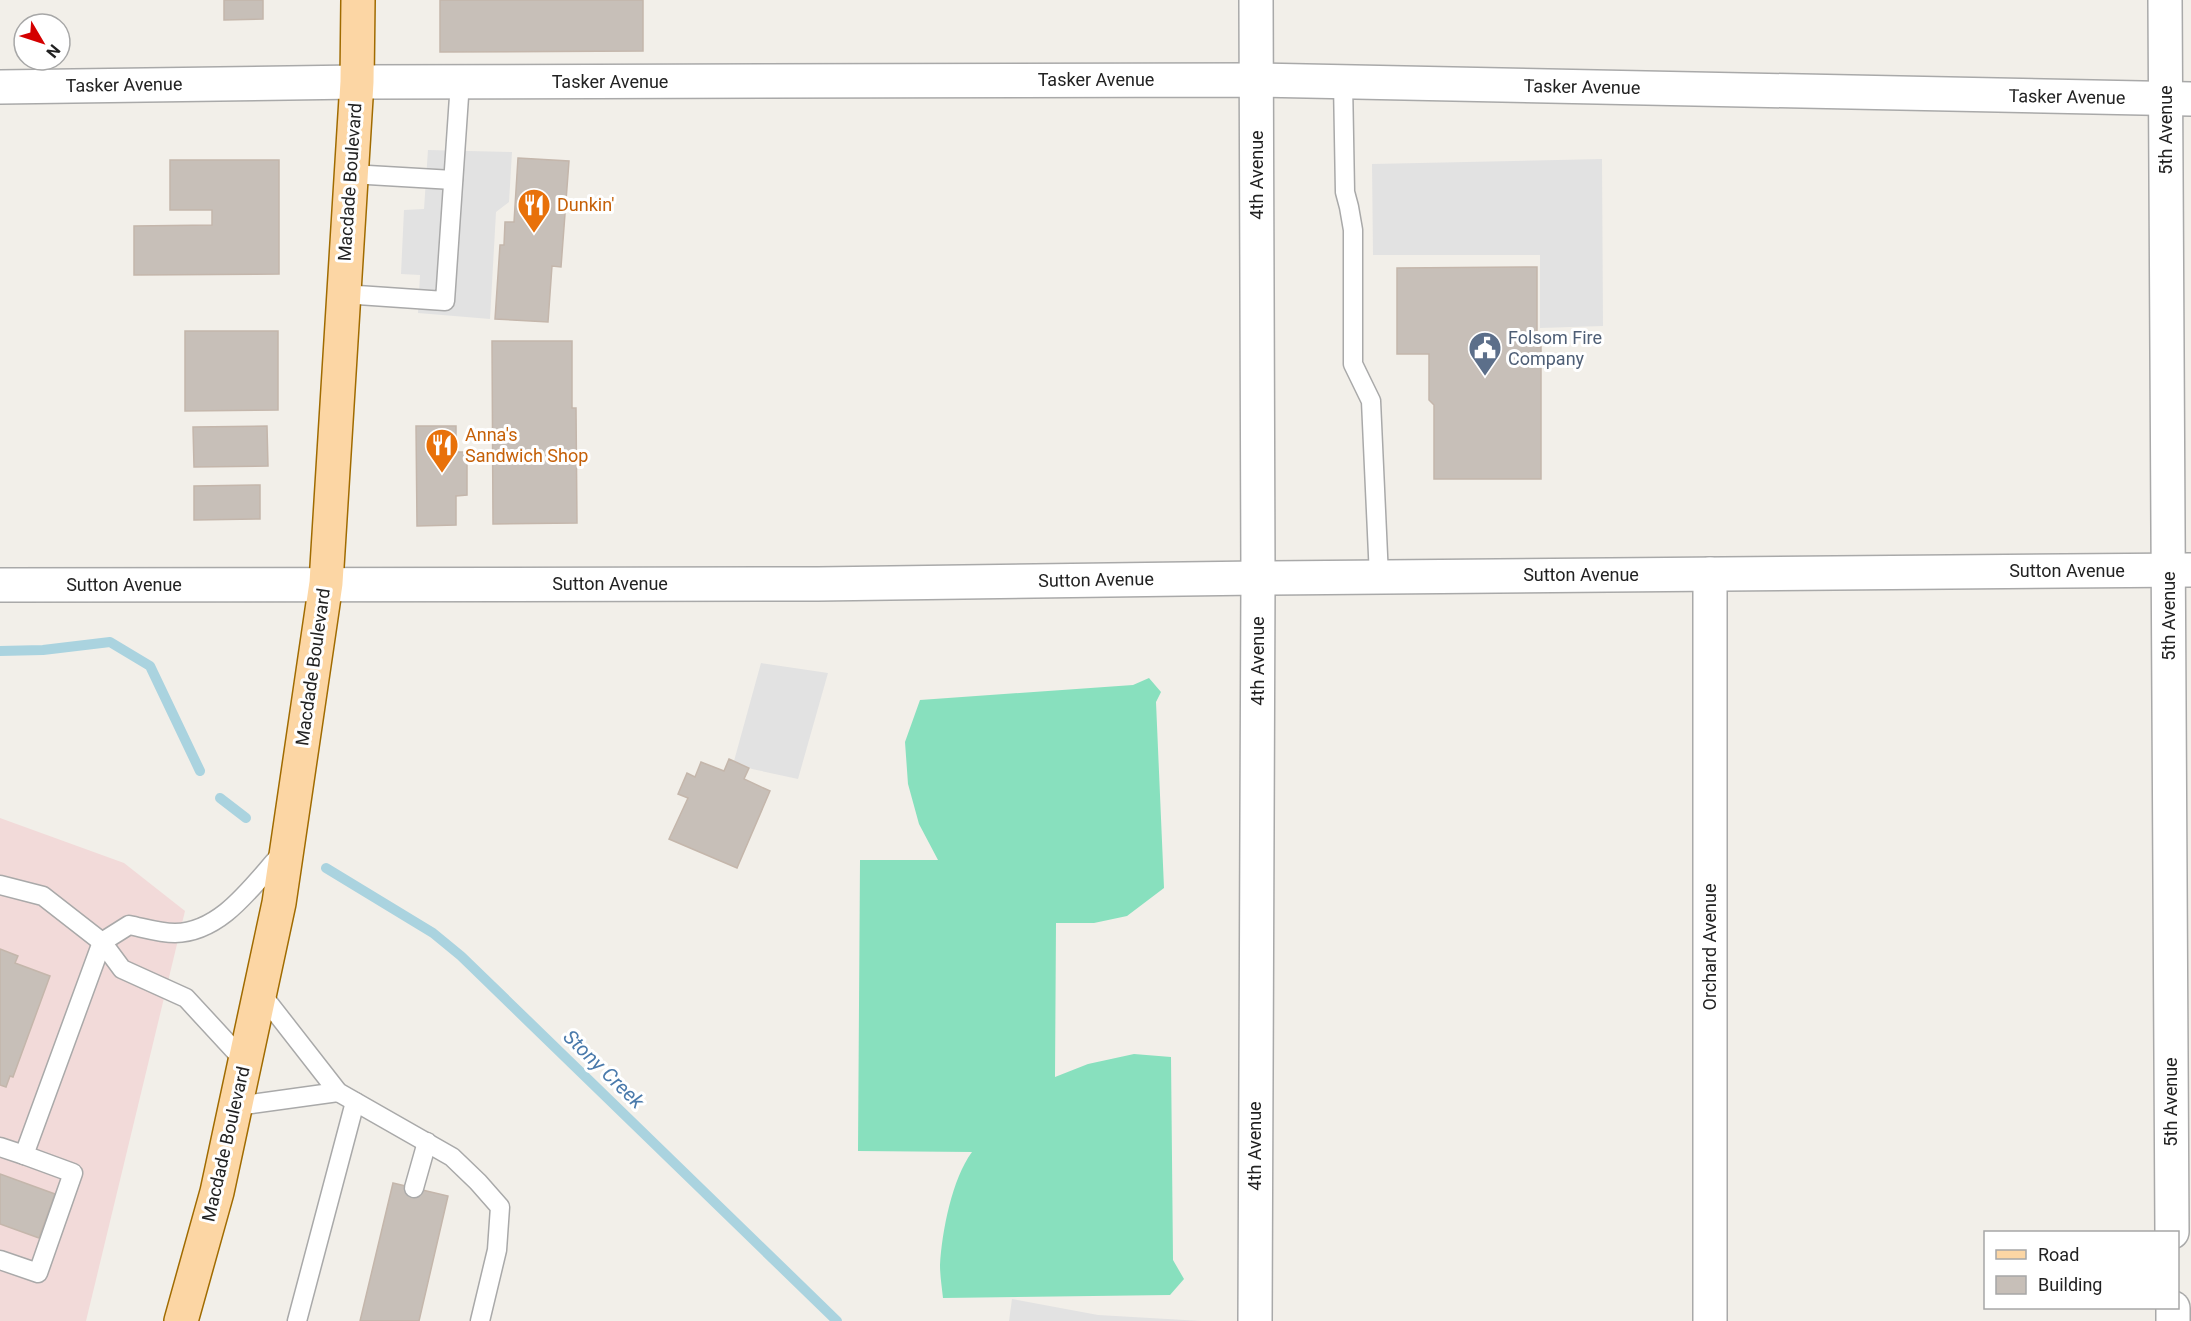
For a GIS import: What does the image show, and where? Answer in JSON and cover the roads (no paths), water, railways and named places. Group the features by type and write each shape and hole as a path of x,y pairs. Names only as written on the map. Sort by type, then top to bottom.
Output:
{"main road":[{"name":"Macdade Boulevard","path":"181,1321 218,1192 279,903 326,584 357,82 358,0"}],"street":[{"name":"4th Avenue","path":"1255,1321 1258,578 1256,0"},
{"name":"5th Avenue","path":"2165,0 2178,99 2180,571 2172,1231"},
{"name":"Tasker Avenue","path":"0,87 357,82 1257,80 2178,99"},
{"name":"Sutton Avenue","path":"0,585 818,584 1258,578 2180,571"},
{"name":"Orchard Avenue","path":"1710,574 1710,1321"}],"lane":[{"path":"343,294 445,301 460,82"},
{"path":"1343,82 1345,192 1353,230 1353,364 1371,401 1378,577"},
{"path":"351,174 453,180"},
{"path":"24,1155 102,942 129,925 173,933 201,928 225,914 287,848"},
{"path":"0,885 43,896 102,942 122,969 186,998 245,1062"},
{"path":"260,992 338,1092 452,1157 500,1207 497,1250 480,1321"},
{"path":"237,1106 338,1092"},
{"path":"297,1321 355,1102"},
{"path":"414,1188 428,1142"},
{"path":"0,1147 73,1173 38,1273 0,1260"}],"waterway":[{"name":"Stony Creek","path":"0,651 43,650 110,642 150,666 200,771"},
{"name":"Stony Creek","path":"220,798 246,818"},
{"name":"Stony Creek","path":"326,868 433,933 461,956 837,1321"}],"place":[{"name":"Dunkin'","path":"534,234"},
{"name":"Folsom Fire Company","path":"1485,377"},
{"name":"Anna's Sandwich Shop","path":"442,474"}]}
